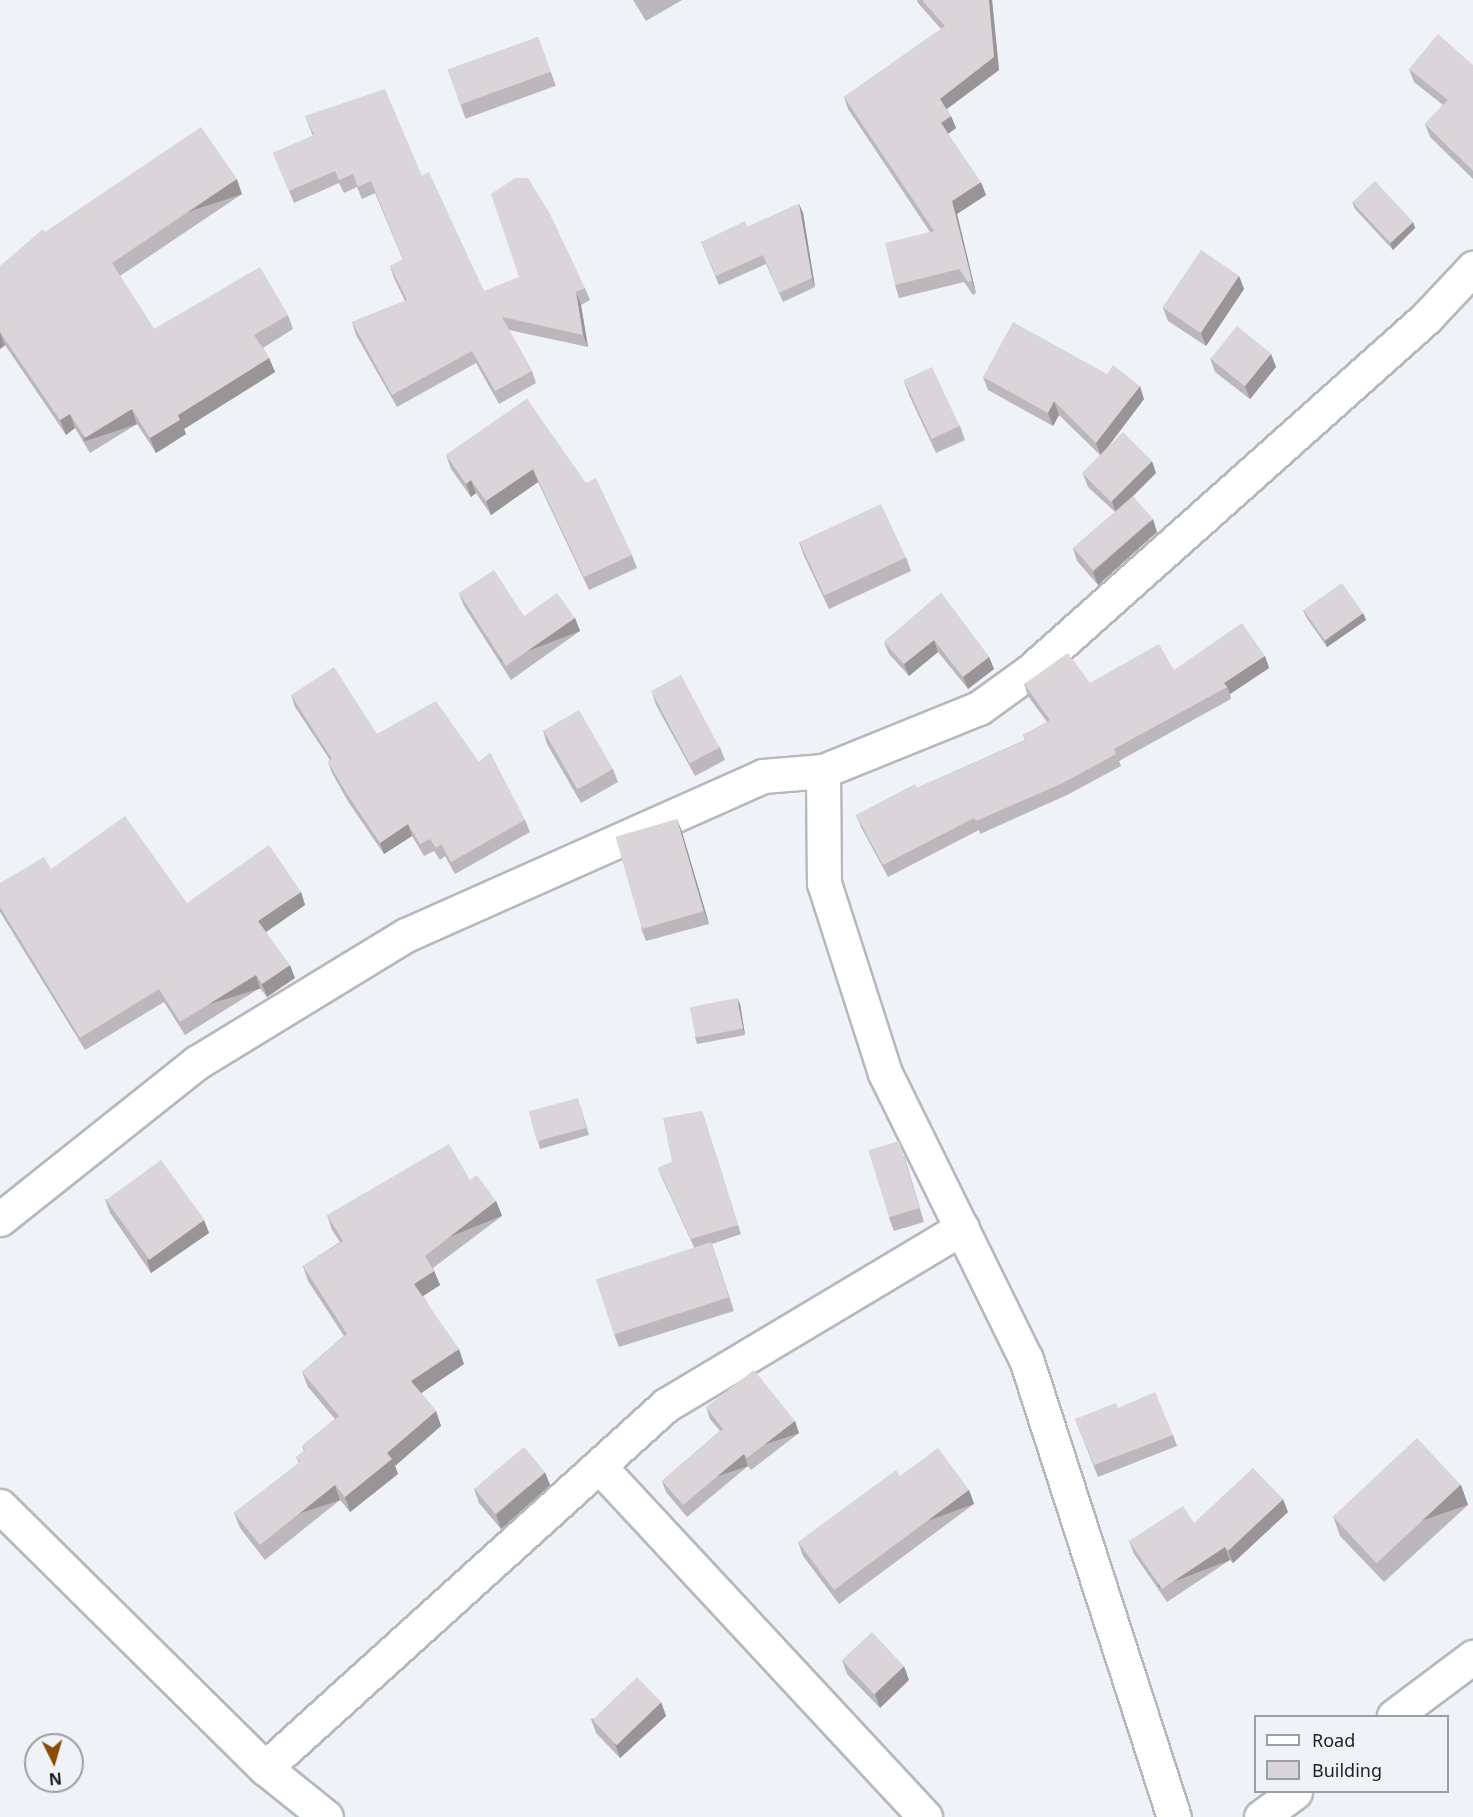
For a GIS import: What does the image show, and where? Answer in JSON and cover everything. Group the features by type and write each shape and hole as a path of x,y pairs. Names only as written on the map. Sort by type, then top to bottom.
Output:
{"street":[{"path":"0,1219 196,1064 406,935 763,776 823,771 979,708 1029,672 1426,318 1473,268"},
{"path":"823,771 824,883 885,1073 1026,1359 1174,1817"},
{"path":"265,1768 666,1405 962,1228"},
{"path":"599,1466 925,1817"},
{"path":"0,1506 265,1768 326,1817"},
{"path":"1395,1715 1473,1657"},
{"path":"1261,1817 1291,1793"}],"building":[{"path":"922,0 989,0 994,57 940,99 951,116 941,123 981,182 952,201 972,281 968,282 959,269 895,285 885,243 934,231 844,97 945,26"},
{"path":"1438,34 1473,65 1473,171 1425,124 1448,100 1409,69"},
{"path":"538,37 551,72 460,105 448,70"},
{"path":"385,89 422,176 429,172 484,291 519,277 491,194 515,178 528,178 550,214 585,288 576,292 583,335 502,317 532,371 495,391 472,351 392,395 352,322 407,300 390,266 403,259 371,181 358,187 353,174 339,180 335,171 289,191 273,153 314,135 305,116"},
{"path":"201,127 237,179 112,263 154,329 260,267 288,315 254,335 269,358 178,415 180,420 150,438 132,409 85,438 70,414 60,420 0,332 0,266 43,229 45,232"},
{"path":"1375,181 1413,222 1391,243 1352,202"},
{"path":"799,204 812,278 779,293 763,255 716,276 701,242 745,221 747,227"},
{"path":"1201,250 1239,276 1201,333 1162,307"},
{"path":"1013,322 1107,374 1113,365 1140,386 1096,443 1054,401 1048,413 983,377"},
{"path":"1237,326 1271,354 1245,386 1211,359"},
{"path":"932,367 959,426 931,439 904,380"},
{"path":"527,399 586,483 596,478 632,555 584,577 533,469 486,501 471,480 466,484 446,455"},
{"path":"1123,432 1152,461 1111,502 1082,473"},
{"path":"1133,496 1153,519 1093,570 1073,548"},
{"path":"881,504 906,557 824,596 799,542"},
{"path":"494,570 524,616 557,593 575,618 506,666 459,593"},
{"path":"1342,583 1363,613 1325,640 1303,610"},
{"path":"941,593 989,657 963,677 934,640 904,664 884,642"},
{"path":"1242,623 1265,656 1224,683 1227,687 1114,749 1116,754 1063,783 976,821 974,818 883,865 856,815 915,784 917,788 1026,740 1023,735 1050,720 1024,684 1068,653 1090,683 1159,644 1174,670"},
{"path":"334,667 377,734 436,701 479,762 490,752 525,820 451,862 441,844 436,848 430,839 420,844 408,824 380,843 345,791 328,762 332,759 291,695"},
{"path":"681,675 719,747 689,763 651,691"},
{"path":"579,710 613,769 577,789 543,730"},
{"path":"125,816 187,903 269,845 301,892 258,921 290,965 262,984 256,975 180,1022 159,989 80,1038 0,907 0,883 44,857 51,869"},
{"path":"677,819 703,911 642,929 615,837"},
{"path":"737,998 743,1028 696,1038 690,1007"},
{"path":"578,1098 586,1128 537,1141 529,1111"},
{"path":"702,1111 738,1225 691,1239 658,1168 672,1162 663,1118"},
{"path":"899,1141 919,1208 889,1217 868,1150"},
{"path":"449,1144 470,1180 477,1175 496,1201 425,1256 434,1271 414,1284 459,1349 411,1381 436,1411 387,1453 392,1459 345,1497 335,1485 260,1545 234,1513 300,1462 296,1457 305,1450 302,1446 339,1416 302,1372 347,1334 303,1266 343,1241 327,1215"},
{"path":"161,1160 204,1220 149,1260 106,1200"},
{"path":"711,1242 729,1297 614,1335 596,1279"},
{"path":"754,1370 795,1421 747,1458 744,1454 683,1505 662,1481 723,1429 706,1407"},
{"path":"1155,1392 1173,1435 1094,1465 1075,1419 1116,1403 1118,1408"},
{"path":"1417,1438 1461,1485 1377,1563 1333,1516"},
{"path":"524,1447 545,1472 495,1514 474,1489"},
{"path":"938,1448 969,1490 834,1590 798,1542 896,1470 900,1476"},
{"path":"1253,1468 1283,1499 1228,1551 1225,1547 1162,1589 1129,1541 1183,1506 1194,1523"},
{"path":"872,1632 904,1666 874,1694 842,1660"},
{"path":"637,1677 661,1702 617,1745 592,1720"}]}
